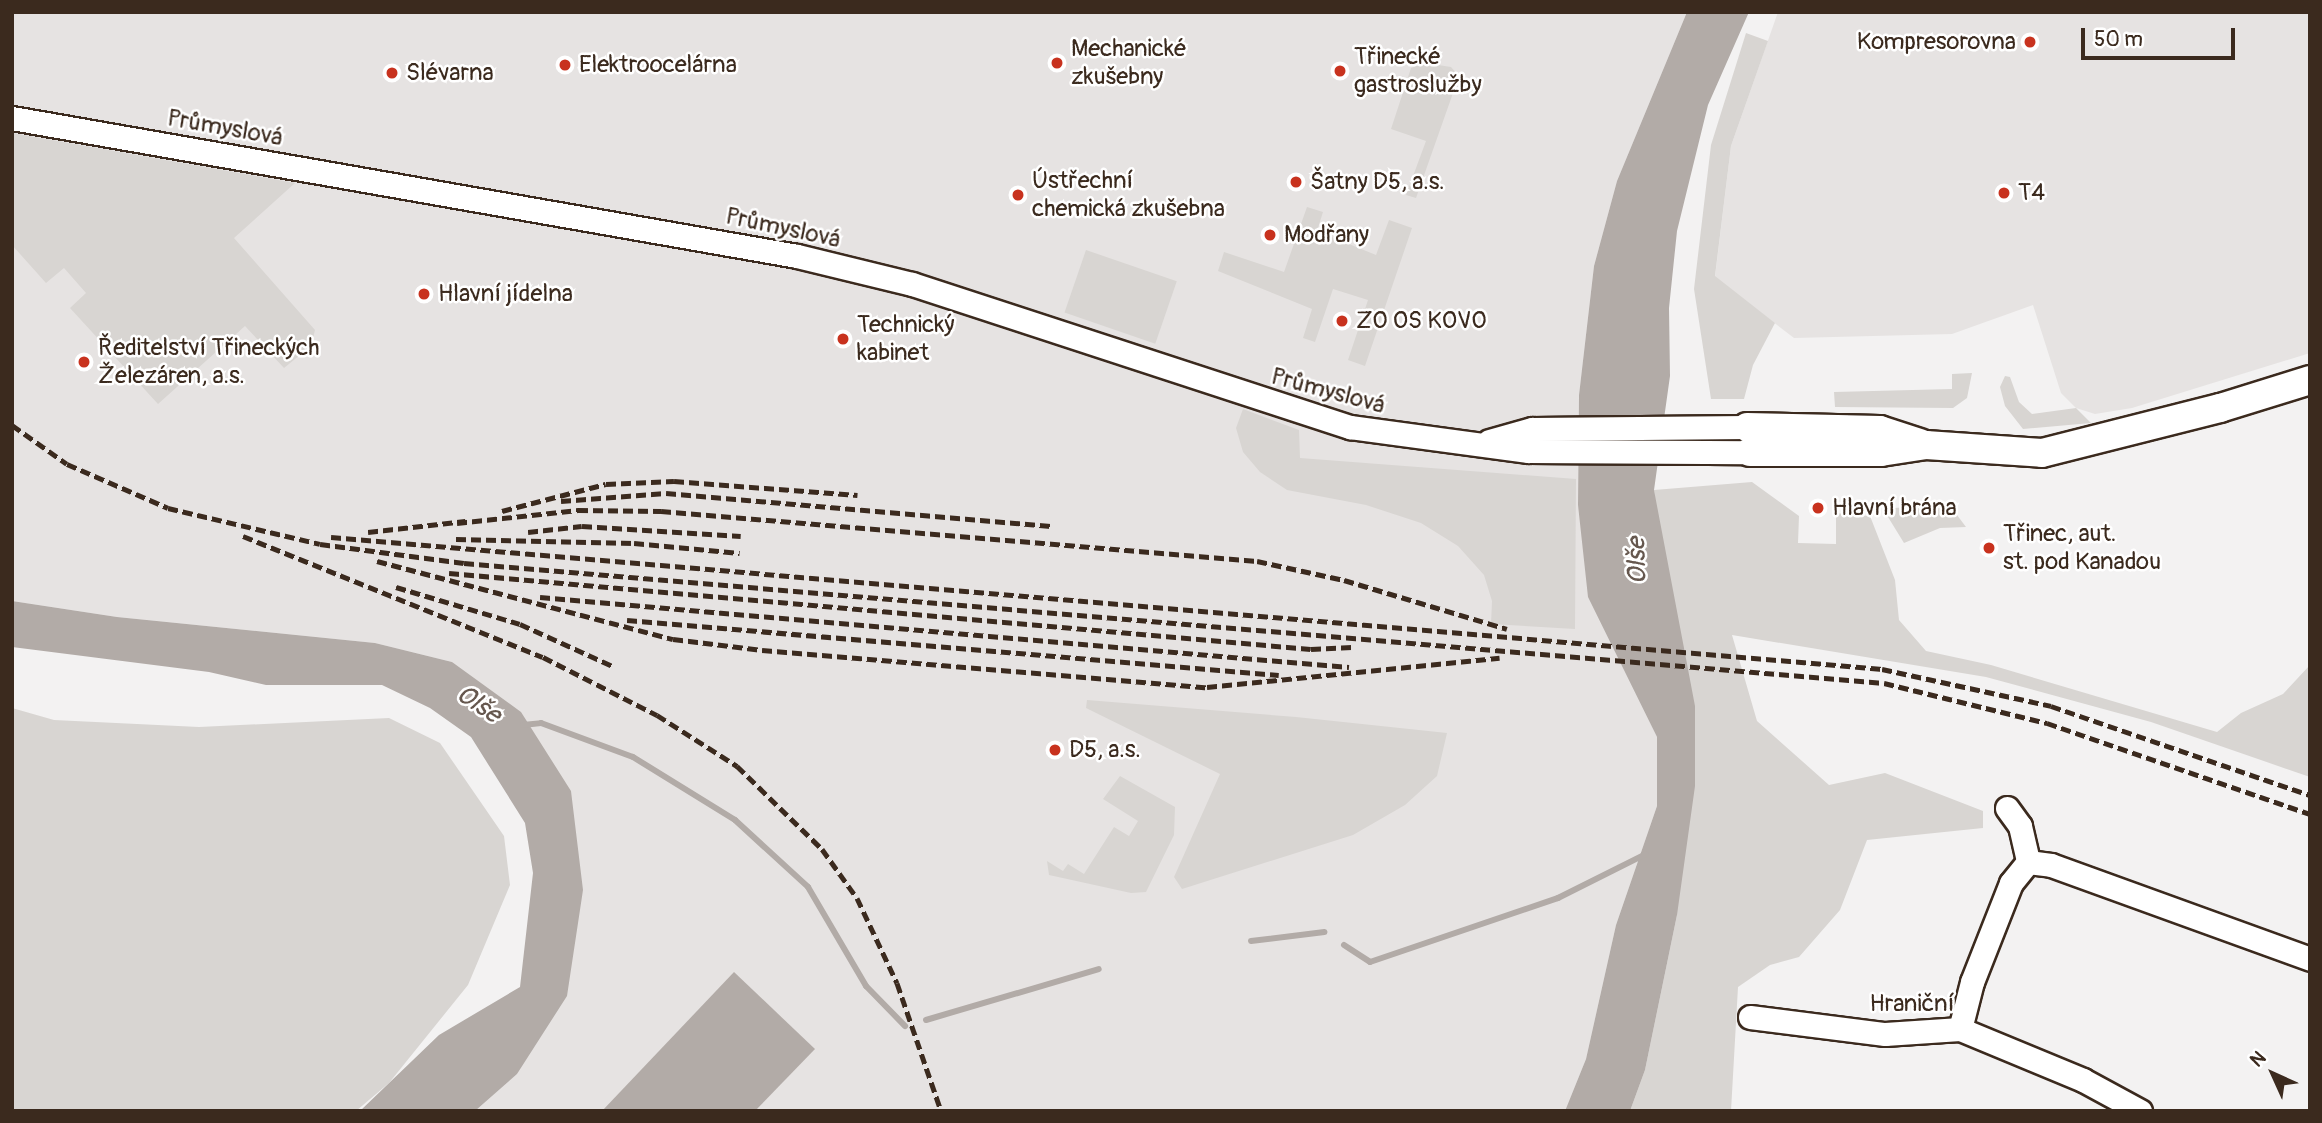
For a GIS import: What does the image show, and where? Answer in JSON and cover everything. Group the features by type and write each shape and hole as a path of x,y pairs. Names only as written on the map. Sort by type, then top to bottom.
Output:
{"street":[{"name":"Průmyslová","path":"12,118 797,256 912,284 1350,427 1429,441 1483,443 1528,452 1749,440"},
{"path":"1483,443 1532,429 1749,440 1881,452 1926,445 2042,453 2220,408 2310,380"},
{"path":"2007,808 2020,826 2028,862"},
{"path":"2028,862 2051,866 2310,959"},
{"path":"1960,1029 1972,982 2011,883 2028,862"},
{"name":"Hraniční","path":"1750,1017 1885,1034 1960,1029 2083,1080 2140,1111"}],"shaded area":[{"path":"12,12 1687,12 1617,181 1594,266 1579,395 1578,505 1628,675 1657,737 1657,806 1616,925 1586,1059 1565,1111 475,1111 517,1074 583,890 452,662 375,643 117,617 12,601"},
{"path":"1778,12 2310,12 2310,353 2132,408 2095,414 2076,408 2061,393 2033,305 1952,334 1794,338 1715,277 1731,146"},
{"path":"1746,33 1768,41 1731,146 1715,276 1775,323 1753,365 1744,399 1711,399 1694,289 1711,145"},
{"path":"1425,63 1451,67 1459,76 1416,198 1406,195 1426,141 1391,129 1411,68"},
{"path":"12,133 295,183 234,238 315,330 311,346 284,368 245,326 158,404 70,308 86,293 64,268 46,283 12,245"},
{"path":"1307,207 1323,212 1317,231 1376,255 1389,220 1412,228 1365,366 1348,360 1368,300 1333,289 1315,342 1303,338 1312,309 1218,271 1224,252 1284,272"},
{"path":"1086,250 1177,281 1155,344 1065,312"},
{"path":"1972,373 1967,398 1953,408 1835,407 1834,392 1952,389 1952,374"},
{"path":"2005,376 2010,377 2019,402 2032,414 2076,408 2091,423 2023,429 2005,406 2000,387"},
{"path":"1243,409 1299,430 1300,458 1576,479 1575,629 1491,624 1492,601 1484,575 1458,546 1421,523 1366,505 1287,490 1260,472 1243,452 1236,428"},
{"path":"1752,482 1799,516 1798,543 1836,544 1836,513 1870,516 1895,580 1899,620 1926,651 1991,665 2217,732 2241,713 2283,694 2310,665 2310,777 2151,722 1986,677 1732,635 1757,721 1829,785 1885,773 1983,811 1983,828 1867,840 1840,910 1799,957 1770,965 1738,987 1731,1111 1630,1111 1645,1070 1677,915 1654,490"},
{"path":"1936,505 1951,507 1966,527 1940,528 1904,543 1888,517 1894,508"},
{"path":"1087,700 1296,717 1447,733 1437,776 1405,805 1353,835 1182,889 1174,877 1220,774 1086,708"},
{"path":"12,708 54,720 199,727 389,718 440,743 504,836 510,885 468,985 389,1083 356,1111 12,1111"},
{"path":"1120,776 1175,807 1174,835 1146,892 1131,893 1049,875 1047,861 1063,871 1068,864 1084,874 1114,827 1129,836 1138,821 1103,799"}],"water":[{"name":"Olše","path":"1687,12 1749,12 1708,105 1677,231 1669,308 1670,376 1654,490 1695,706 1695,786 1677,915 1645,1070 1630,1111 1565,1111 1586,1059 1616,925 1657,806 1657,737 1588,597 1578,505 1579,395 1594,266 1617,181"},
{"name":"Olše","path":"12,601 117,617 375,643 452,662 521,712 571,791 583,890 567,996 517,1074 475,1111 360,1111 439,1035 520,987 533,873 525,823 471,737 430,708 382,685 266,685 209,672 12,647"},
{"path":"734,972 815,1049 755,1111 602,1111"}],"waterway":[{"path":"523,725 541,723 633,757 735,820 808,887 866,986 905,1026"},
{"path":"1344,945 1370,962 1558,898 1646,854"},
{"path":"1251,941 1324,932"},
{"path":"926,1020 1099,969"}],"railway":[{"path":"12,425 67,464 168,508 320,544 464,563 1884,683 2047,723 2310,814"},
{"path":"502,511 606,484 674,481 857,495"},
{"path":"561,501 666,493 1054,526"},
{"path":"457,523 578,510 661,511 1257,561 1344,580 1507,629"},
{"path":"368,532 465,521"},
{"path":"528,532 582,526 741,536"},
{"path":"243,536 543,657 657,715 737,766 822,849 857,898 897,983 941,1111"},
{"path":"331,537 1882,669 2051,706 2310,795"},
{"path":"456,539 634,543 740,553"},
{"path":"377,561 673,639 762,650 1207,687 1500,658"},
{"path":"449,573 1311,649 1352,647"},
{"path":"396,587 520,624 615,667"},
{"path":"540,597 1349,667"},
{"path":"627,620 1279,675"}],"place":[{"name":"Kompresorovna","path":"2030,42"},
{"name":"Mechanické zkušebny","path":"1057,63"},
{"name":"Elektroocelárna","path":"565,65"},
{"name":"Třinecké gastroslužby","path":"1340,71"},
{"name":"Slévarna","path":"392,73"},
{"name":"Šatny D5, a.s.","path":"1296,182"},
{"name":"T4","path":"2004,193"},
{"name":"Ústřechní chemická zkušebna","path":"1018,195"},
{"name":"Modřany","path":"1270,235"},
{"name":"Hlavní jídelna","path":"424,294"},
{"name":"ZO OS KOVO","path":"1342,321"},
{"name":"Technický kabinet","path":"843,339"},
{"name":"Ředitelství Třineckých Železáren, a.s.","path":"84,362"},
{"name":"Hlavní brána","path":"1818,508"},
{"name":"Třinec, aut. st. pod Kanadou","path":"1989,548"},
{"name":"D5, a.s.","path":"1055,750"}]}
